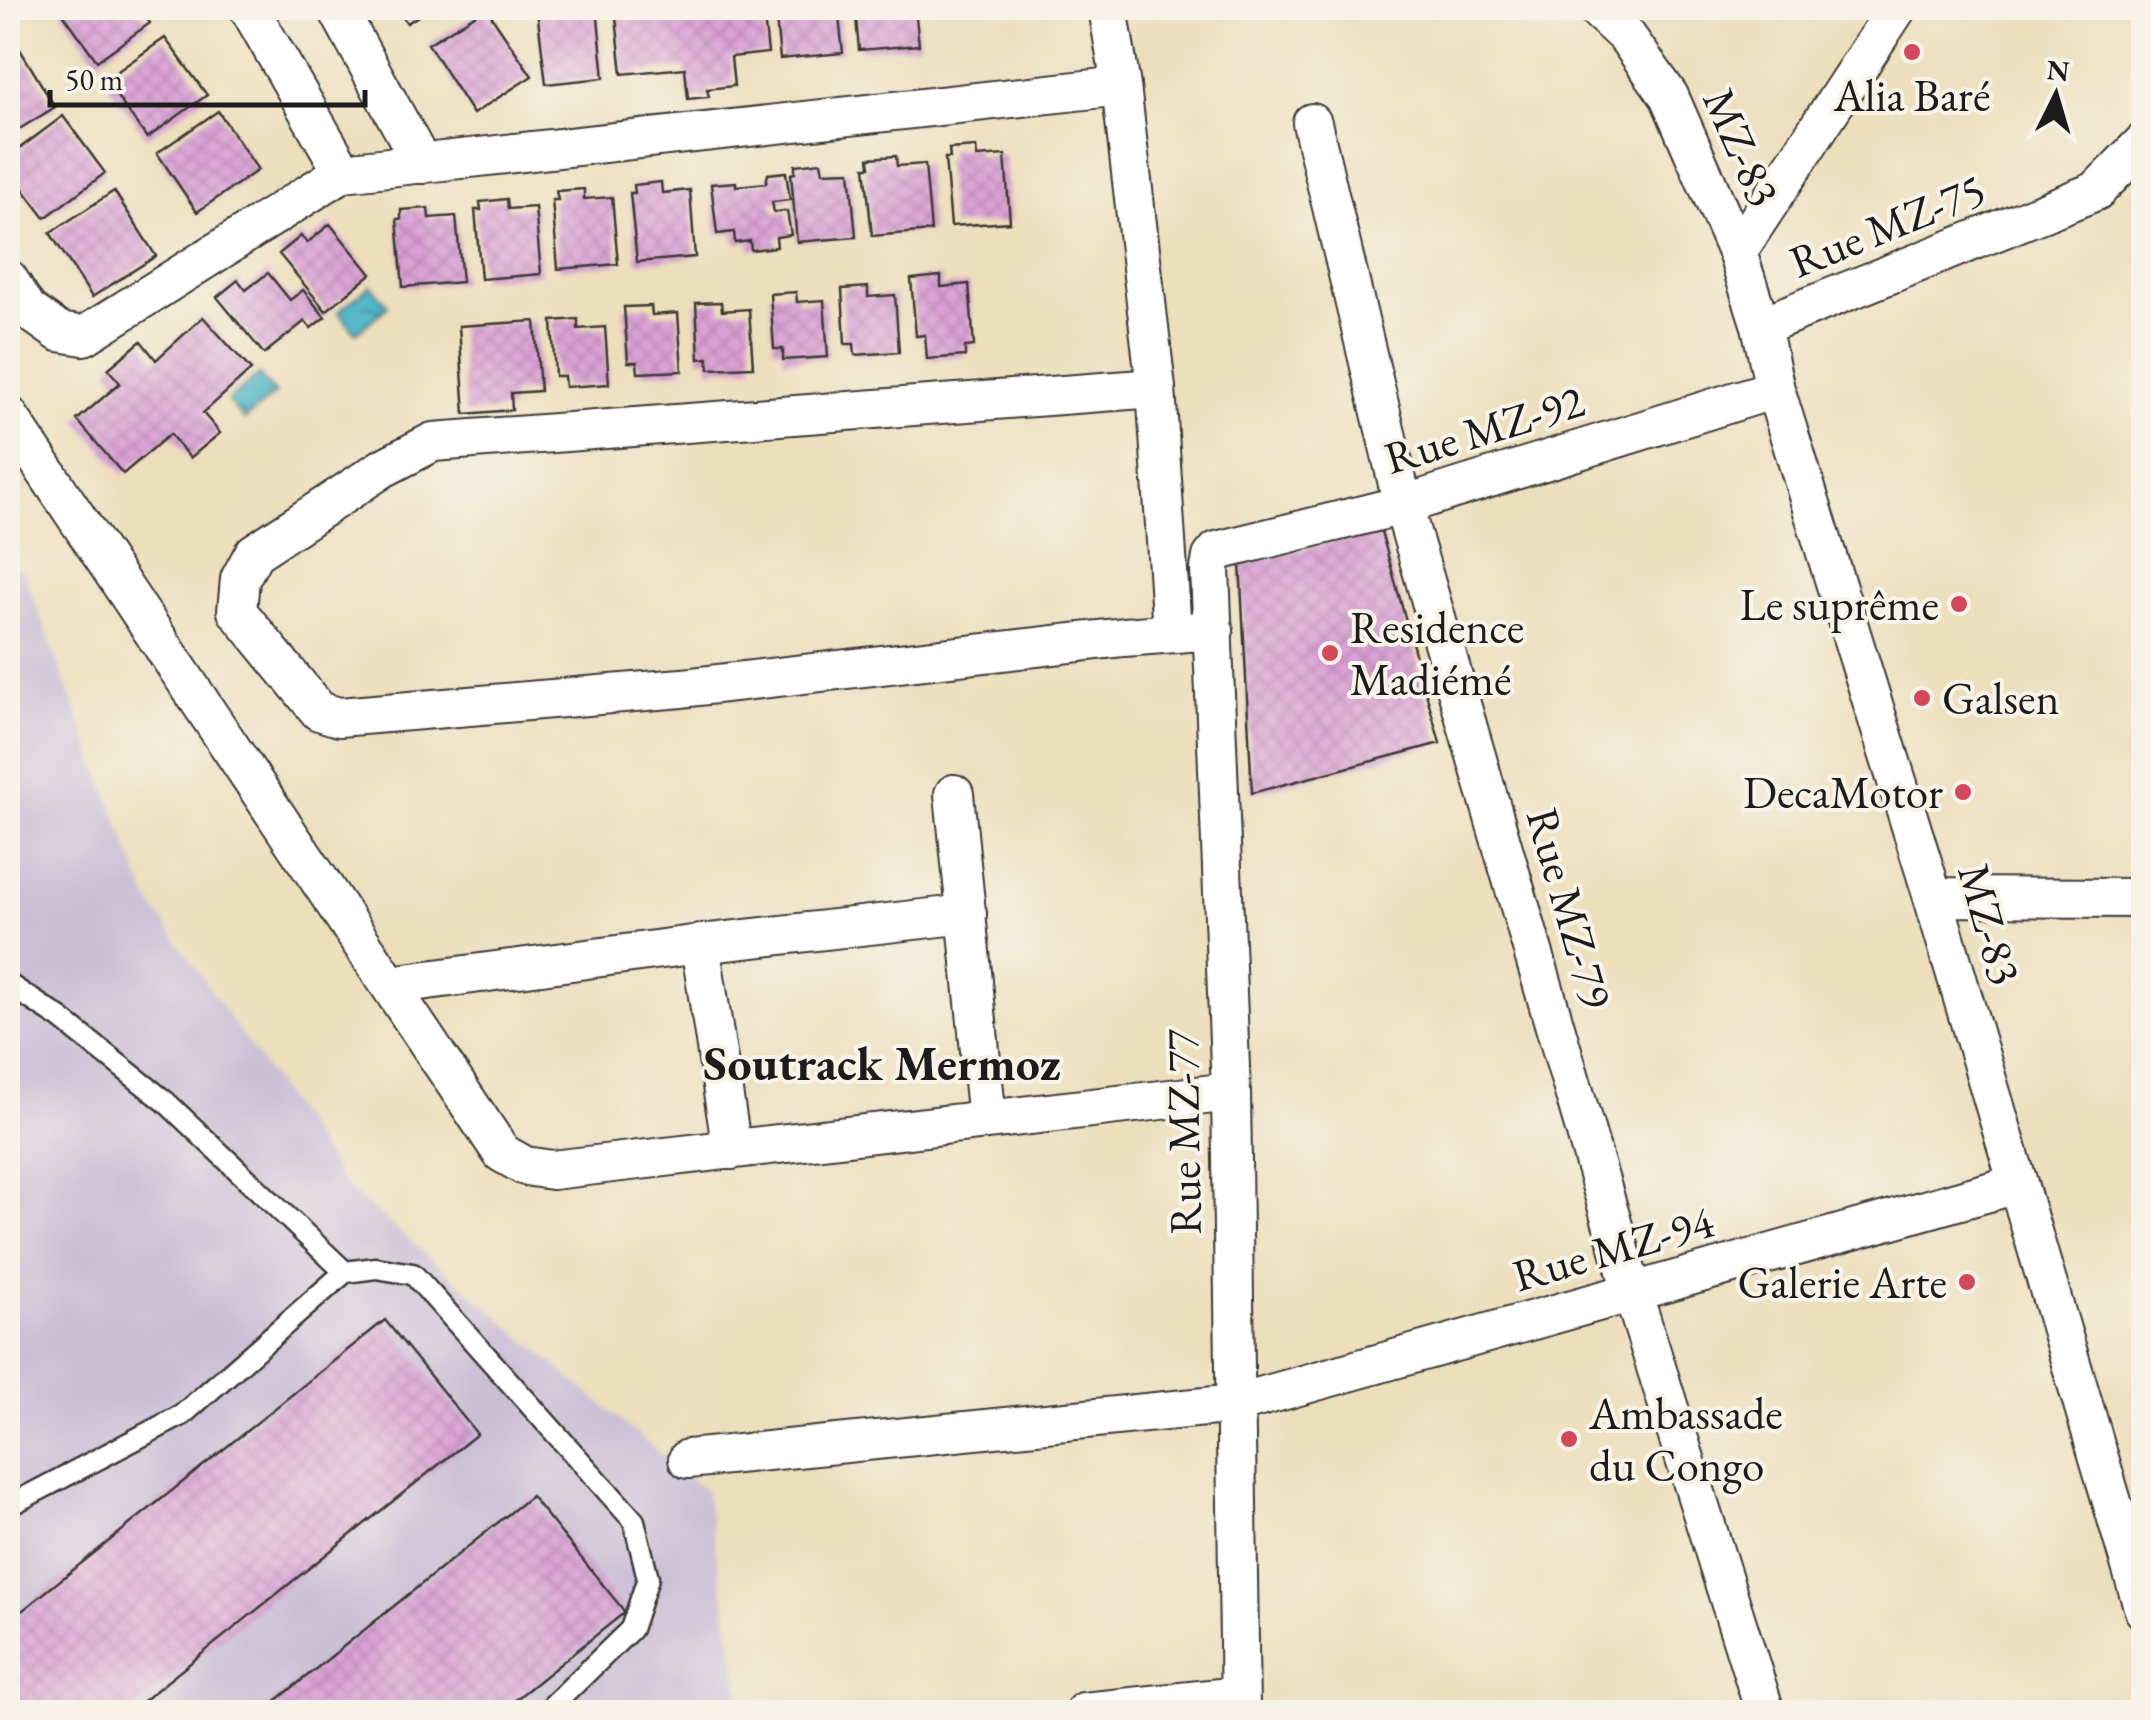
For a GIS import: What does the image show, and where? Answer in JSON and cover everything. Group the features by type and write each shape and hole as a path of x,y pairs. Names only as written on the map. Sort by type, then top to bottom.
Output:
{"street":[{"path":"249,8 343,172"},
{"path":"336,8 422,164"},
{"path":"1108,8 1122,86 1156,388 1172,632"},
{"name":"MZ-83","path":"1596,8 1627,36 1669,96 1737,252 2144,1610"},
{"path":"1737,252 1897,8"},
{"path":"8,279 28,310 59,332 84,336 343,172 1122,86"},
{"name":"Rue MZ-79","path":"1312,123 1402,505 1632,1291 1764,1712"},
{"name":"Rue MZ-75","path":"1760,326 2096,192 2144,142"},
{"path":"1156,388 433,442 383,468 254,553 240,578 237,611 319,711 340,717 701,686 1214,630"},
{"name":"Rue MZ-92","path":"1217,551 1402,505 1776,389"},
{"path":"8,415 502,1153 525,1166 552,1170 1232,1092"},
{"name":"Rue MZ-77","path":"1217,551 1210,569 1232,1092 1240,1704"},
{"path":"954,794 988,1120"},
{"path":"1933,897 2144,898"},
{"path":"390,985 967,914"},
{"path":"700,944 732,1150"},
{"name":"Rue MZ-94","path":"688,1459 1236,1404 2017,1184"},
{"path":"1084,1712 1240,1704"}],"lane":[{"path":"8,984 60,1018 166,1102 345,1272"},
{"path":"8,1503 182,1415 345,1272 376,1268 413,1274 634,1521 648,1578 630,1629 546,1712"}],"shaded area":[{"path":"22,568 147,897 345,1186 706,1493 744,1712 8,1712 8,570"}],"water":[{"path":"371,285 388,306 356,333 338,312"},
{"path":"259,375 275,394 244,420 228,401"}],"building":[{"path":"59,8 139,8 150,23 97,61"},
{"path":"396,8 431,8 407,23"},
{"path":"486,8 532,76 473,114 428,44"},
{"path":"597,8 604,78 546,84 537,10"},
{"path":"615,8 763,8 768,53 731,57 734,86 707,89 709,97 688,99 685,68 622,74"},
{"path":"775,8 838,8 843,53 780,59"},
{"path":"855,8 915,8 919,45 859,50"},
{"path":"165,38 207,95 147,138 105,80"},
{"path":"18,46 55,107 8,136 8,52"},
{"path":"218,111 258,170 197,212 157,153"},
{"path":"63,116 105,173 45,218 8,169 8,157"},
{"path":"976,147 977,157 1005,155 1010,222 951,226 945,158 950,158 949,149"},
{"path":"896,156 897,166 925,164 931,231 872,236 865,167 870,167 869,158"},
{"path":"821,162 823,172 850,171 856,237 797,242 791,174 795,173 795,165"},
{"path":"786,172 790,200 772,202 774,212 787,211 791,235 776,237 777,247 751,250 750,241 735,243 734,232 717,234 711,184 766,183 768,174"},
{"path":"661,182 662,193 690,190 695,257 637,262 630,193 635,193 634,185"},
{"path":"584,189 584,199 612,197 618,264 558,269 552,200 558,200 556,191"},
{"path":"114,191 156,256 92,297 50,233"},
{"path":"507,199 508,209 535,207 541,274 481,279 475,210 481,210 480,202"},
{"path":"428,208 429,218 456,216 462,282 403,287 397,219 401,219 401,210"},
{"path":"330,224 371,274 326,311 279,254 301,236 307,243"},
{"path":"268,273 290,300 303,290 325,317 311,328 305,321 264,354 217,297 238,280 246,290"},
{"path":"941,276 941,287 969,284 974,346 965,347 965,356 927,359 925,335 916,336 911,279"},
{"path":"868,287 868,297 895,295 899,352 855,355 854,344 845,344 842,289"},
{"path":"796,292 797,302 824,300 828,357 783,360 783,349 774,349 770,294"},
{"path":"721,302 722,311 749,309 753,367 709,369 708,358 699,359 696,303"},
{"path":"651,306 652,315 678,313 682,371 638,373 637,362 628,362 624,307"},
{"path":"203,317 251,370 203,413 220,433 190,458 170,434 123,474 77,420 120,383 108,369 141,341 156,360"},
{"path":"578,319 578,329 605,327 609,384 565,387 564,376 555,376 552,321"},
{"path":"535,321 540,391 511,393 512,410 465,414 459,326"},
{"name":"Residence Madiémé","path":"1381,531 1440,743 1252,793 1240,563"},
{"path":"385,1320 477,1434 129,1712 8,1712 8,1622"},
{"path":"531,1496 625,1612 500,1712 262,1712"}],"place":[{"name":"Alia Baré","path":"1912,52"},
{"name":"Le suprême","path":"1959,604"},
{"name":"Residence Madiémé","path":"1330,653"},
{"name":"Galsen","path":"1922,698"},
{"name":"DecaMotor","path":"1963,792"},
{"name":"Galerie Arte","path":"1967,1282"},
{"name":"Ambassade du Congo","path":"1569,1439"}],"district":[{"name":"Soutrack Mermoz","path":"882,1063"}]}
